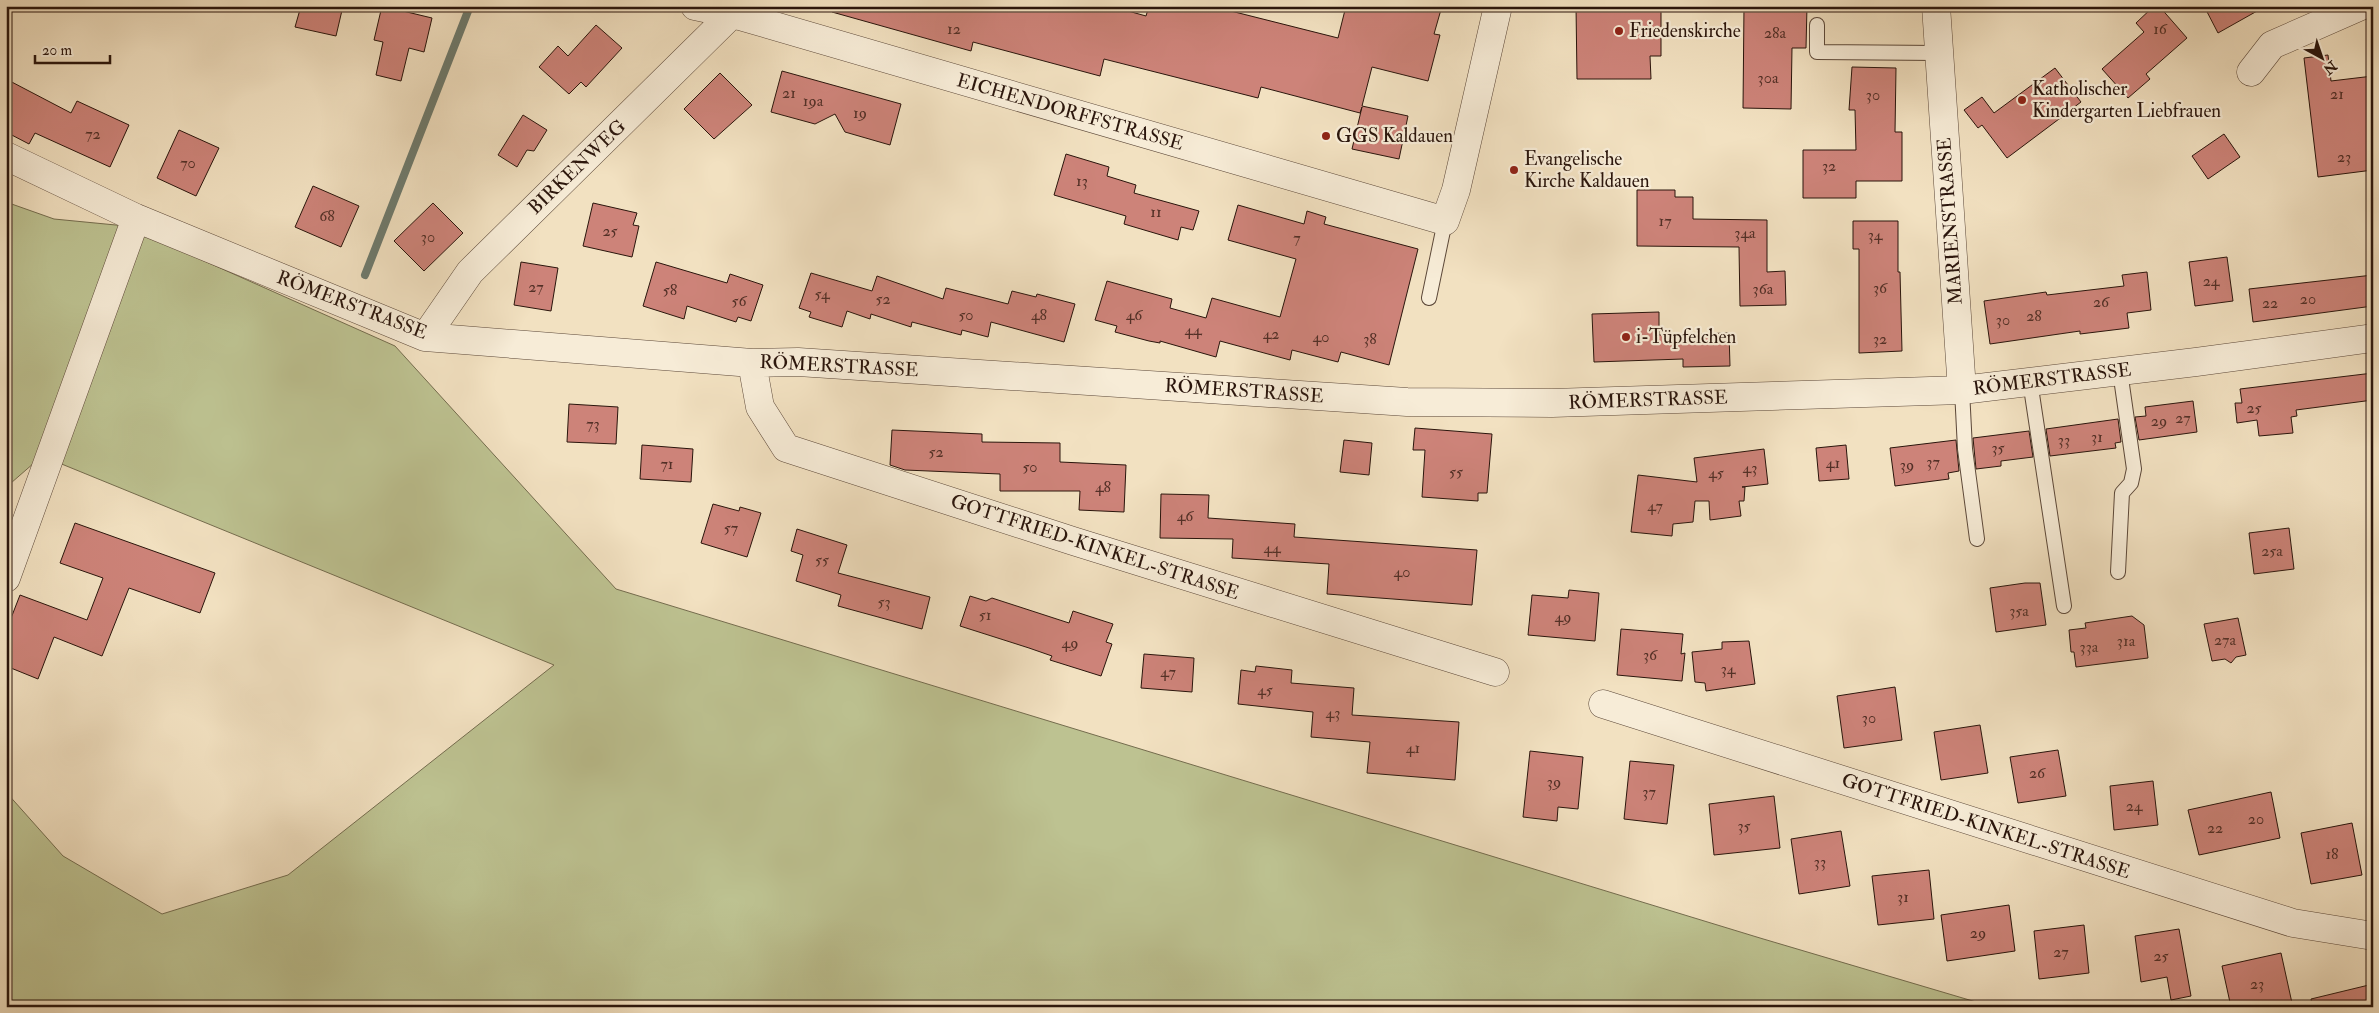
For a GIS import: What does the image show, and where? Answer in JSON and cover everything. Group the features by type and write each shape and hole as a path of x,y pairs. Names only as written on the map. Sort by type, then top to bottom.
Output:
{"street":[{"name":"EICHENDORFFSTRASSE","path":"695,6 736,10 1445,220"},
{"path":"1445,220 1456,190 1498,6"},
{"name":"MARIENSTRASSE","path":"1936,6 1962,390"},
{"path":"2251,72 2272,45 2361,6"},
{"name":"BIRKENWEG","path":"425,337 470,272 736,10"},
{"name":"RÖMERSTRASSE","path":"6,156 136,218 425,337 752,362 798,362 1407,402 1552,403 1962,390 2373,338"},
{"path":"6,578 136,218"},
{"name":"GOTTFRIED-KINKEL-STRASSE","path":"752,362 760,407 786,448 1083,544 1495,672"},
{"name":"GOTTFRIED-KINKEL-STRASSE","path":"1603,704 2292,923 2373,936"}],"lane":[{"path":"1818,26 1817,52 1938,53"},
{"path":"1429,298 1445,220"},
{"path":"2118,572 2122,494 2131,483 2134,469 2120,371"},
{"path":"2030,382 2064,606"},
{"path":"1962,390 1964,449 1977,539"}],"green space":[{"path":"6,202 54,219 126,226 395,346 616,589 1760,938 1993,1007 6,1007 6,792 63,856 162,914 288,875 554,665 42,456 11,483 6,508"}],"building":[{"path":"301,6 343,6 336,36 295,27"},
{"path":"382,6 432,18 424,52 409,48 401,81 376,75 383,42 374,40"},
{"path":"833,6 1110,6 1146,16 1149,6 1211,6 1338,38 1346,6 1442,6 1434,34 1440,35 1428,81 1372,67 1362,106 1408,116 1399,159 1352,149 1362,107 1360,113 1261,87 1258,98 1104,59 1100,76 973,42 971,51 832,12"},
{"name":"Friedenskirche","path":"1576,6 1661,6 1661,56 1650,56 1651,79 1577,79"},
{"path":"1744,6 1807,6 1806,48 1792,48 1791,109 1743,108"},
{"path":"2154,6 2159,6 2187,38 2146,74 2150,79 2128,98 2102,69 2144,32 2136,23"},
{"path":"2204,6 2266,6 2218,33"},
{"path":"596,25 622,48 586,87 581,82 569,94 539,67 558,46 568,56"},
{"path":"2328,55 2331,81 2373,76 2373,170 2318,177 2304,58"},
{"path":"1852,67 1896,68 1895,132 1902,132 1902,181 1856,181 1856,198 1803,198 1803,150 1856,150 1855,110 1849,110"},
{"path":"2055,68 2081,102 2073,108 2068,116 2059,119 2007,158 1982,125 1978,128 1964,110 1982,97 1994,113"},
{"path":"782,71 901,104 890,145 845,132 835,114 815,124 771,112"},
{"path":"720,73 752,105 714,139 684,109"},
{"path":"6,79 71,113 77,101 129,125 110,167 35,133 29,144 6,132"},
{"path":"523,115 547,130 534,151 527,150 517,167 498,155"},
{"path":"179,130 219,148 196,196 157,178"},
{"path":"2224,134 2240,157 2208,179 2192,156"},
{"path":"1066,154 1109,167 1107,176 1136,185 1134,193 1199,211 1193,230 1181,227 1178,240 1124,224 1126,216 1054,195"},
{"path":"313,186 359,206 341,247 295,227"},
{"path":"1637,190 1675,190 1675,197 1693,197 1693,219 1767,220 1767,272 1785,271 1786,305 1740,306 1739,247 1637,246"},
{"path":"433,203 463,233 424,271 394,241"},
{"path":"593,203 637,213 633,225 639,226 632,257 583,246"},
{"path":"1238,205 1304,224 1307,211 1326,217 1324,224 1418,249 1389,365 1341,352 1338,362 1292,350 1290,360 1220,341 1216,357 1160,341 1160,343 1149,341 1115,332 1117,326 1095,320 1107,281 1172,299 1170,308 1206,318 1212,298 1280,317 1296,259 1228,240"},
{"path":"1853,221 1898,221 1898,272 1900,272 1902,351 1859,353 1859,249 1853,249"},
{"path":"2227,257 2233,301 2195,306 2189,262"},
{"path":"521,262 558,268 551,311 514,305"},
{"path":"656,262 727,283 730,274 763,285 751,321 738,317 736,322 687,306 684,319 643,306"},
{"path":"2147,272 2151,310 2127,313 2129,328 2080,334 2080,331 1990,344 1984,301 2046,292 2047,295 2124,286 2122,275"},
{"path":"811,273 872,291 877,276 943,299 946,288 1008,304 1012,291 1036,297 1037,294 1075,304 1064,342 991,322 988,337 962,330 961,335 912,322 911,327 871,314 870,319 847,311 842,327 809,317 811,312 799,308"},
{"path":"2373,275 2373,306 2253,322 2249,289"},
{"name":"i-Tüpfelchen","path":"1659,312 1659,335 1729,333 1730,366 1683,367 1683,359 1594,362 1592,314"},
{"path":"2373,373 2373,400 2296,410 2297,416 2291,417 2293,433 2259,436 2257,420 2237,423 2235,403 2242,403 2240,389"},
{"path":"2193,401 2197,432 2139,440 2135,417 2146,416 2145,407"},
{"path":"569,404 618,407 616,444 567,442"},
{"path":"2118,419 2121,442 2115,443 2116,448 2050,456 2046,429"},
{"path":"1415,428 1492,434 1487,493 1478,493 1478,501 1422,497 1425,450 1413,450"},
{"path":"892,430 982,434 982,442 1060,443 1060,462 1126,465 1124,512 1079,510 1080,491 1000,491 1000,474 905,470 890,465"},
{"path":"2029,431 2033,457 2001,461 2001,466 1976,469 1973,438"},
{"path":"1344,440 1372,443 1369,475 1340,472"},
{"path":"1956,440 1959,471 1948,473 1949,479 1895,486 1890,448"},
{"path":"642,445 693,449 691,482 640,479"},
{"path":"1846,445 1849,479 1819,481 1816,448"},
{"path":"1764,449 1768,484 1742,487 1745,487 1744,501 1739,501 1741,516 1710,520 1709,501 1695,501 1693,522 1673,524 1672,536 1631,532 1638,475 1697,482 1694,458"},
{"path":"1161,494 1209,495 1208,518 1295,524 1294,537 1477,550 1472,605 1327,594 1329,564 1232,558 1233,539 1160,538"},
{"path":"713,504 739,511 740,507 761,513 747,557 701,543"},
{"path":"75,523 215,573 200,613 129,588 102,656 54,637 38,679 6,666 6,631 20,595 87,620 103,578 60,563"},
{"path":"2289,528 2294,569 2254,574 2249,533"},
{"path":"797,529 847,545 838,573 930,597 922,629 838,606 841,595 796,581 803,555 791,551"},
{"path":"2040,583 2046,625 1996,632 1990,588"},
{"path":"1569,590 1599,593 1595,641 1528,635 1532,595 1568,598"},
{"path":"970,596 986,601 992,598 1069,623 1073,611 1113,624 1106,642 1112,644 1101,676 1050,660 1052,656 960,626"},
{"path":"2132,616 2144,625 2148,658 2076,667 2074,652 2071,652 2069,630 2086,628 2085,623"},
{"path":"2238,618 2246,655 2236,657 2231,663 2225,659 2212,661 2204,624"},
{"path":"1621,629 1683,634 1681,654 1685,653 1682,681 1617,675"},
{"path":"1749,641 1755,684 1706,691 1705,683 1695,682 1692,652 1722,649 1722,642"},
{"path":"1144,654 1194,658 1192,692 1141,688"},
{"path":"1256,666 1292,670 1291,683 1354,688 1352,715 1459,722 1455,780 1367,773 1370,742 1311,737 1313,712 1238,704 1241,670 1255,672"},
{"path":"1895,687 1902,740 1844,748 1837,696"},
{"path":"1980,725 1988,773 1941,780 1934,732"},
{"path":"2058,750 2066,796 2018,803 2010,757"},
{"path":"1530,751 1583,757 1578,809 1558,807 1557,821 1523,817"},
{"path":"1630,761 1674,765 1667,824 1624,819"},
{"path":"2153,781 2158,825 2114,830 2110,786"},
{"path":"2271,792 2280,838 2199,855 2188,810"},
{"path":"1774,796 1780,848 1714,855 1709,804"},
{"path":"2352,823 2362,875 2311,884 2301,833"},
{"path":"1841,831 1850,886 1799,894 1791,839"},
{"path":"1929,870 1934,919 1878,925 1872,876"},
{"path":"2009,905 2015,951 1947,961 1941,915"},
{"path":"2084,925 2089,973 2039,979 2034,931"},
{"path":"2179,929 2191,996 2171,1000 2167,977 2141,982 2135,936"},
{"path":"2281,953 2292,1003 2274,1007 2231,1007 2222,966"},
{"path":"2373,984 2373,1007 2312,1007 2311,999"}],"waterway":[{"path":"365,275 470,6"}],"place":[{"name":"Friedenskirche","path":"1619,31"},
{"name":"Katholischer Kindergarten Liebfrauen","path":"2022,100"},
{"name":"GGS Kaldauen","path":"1326,136"},
{"name":"Evangelische Kirche Kaldauen","path":"1514,170"},
{"name":"i-Tüpfelchen","path":"1626,337"}]}
